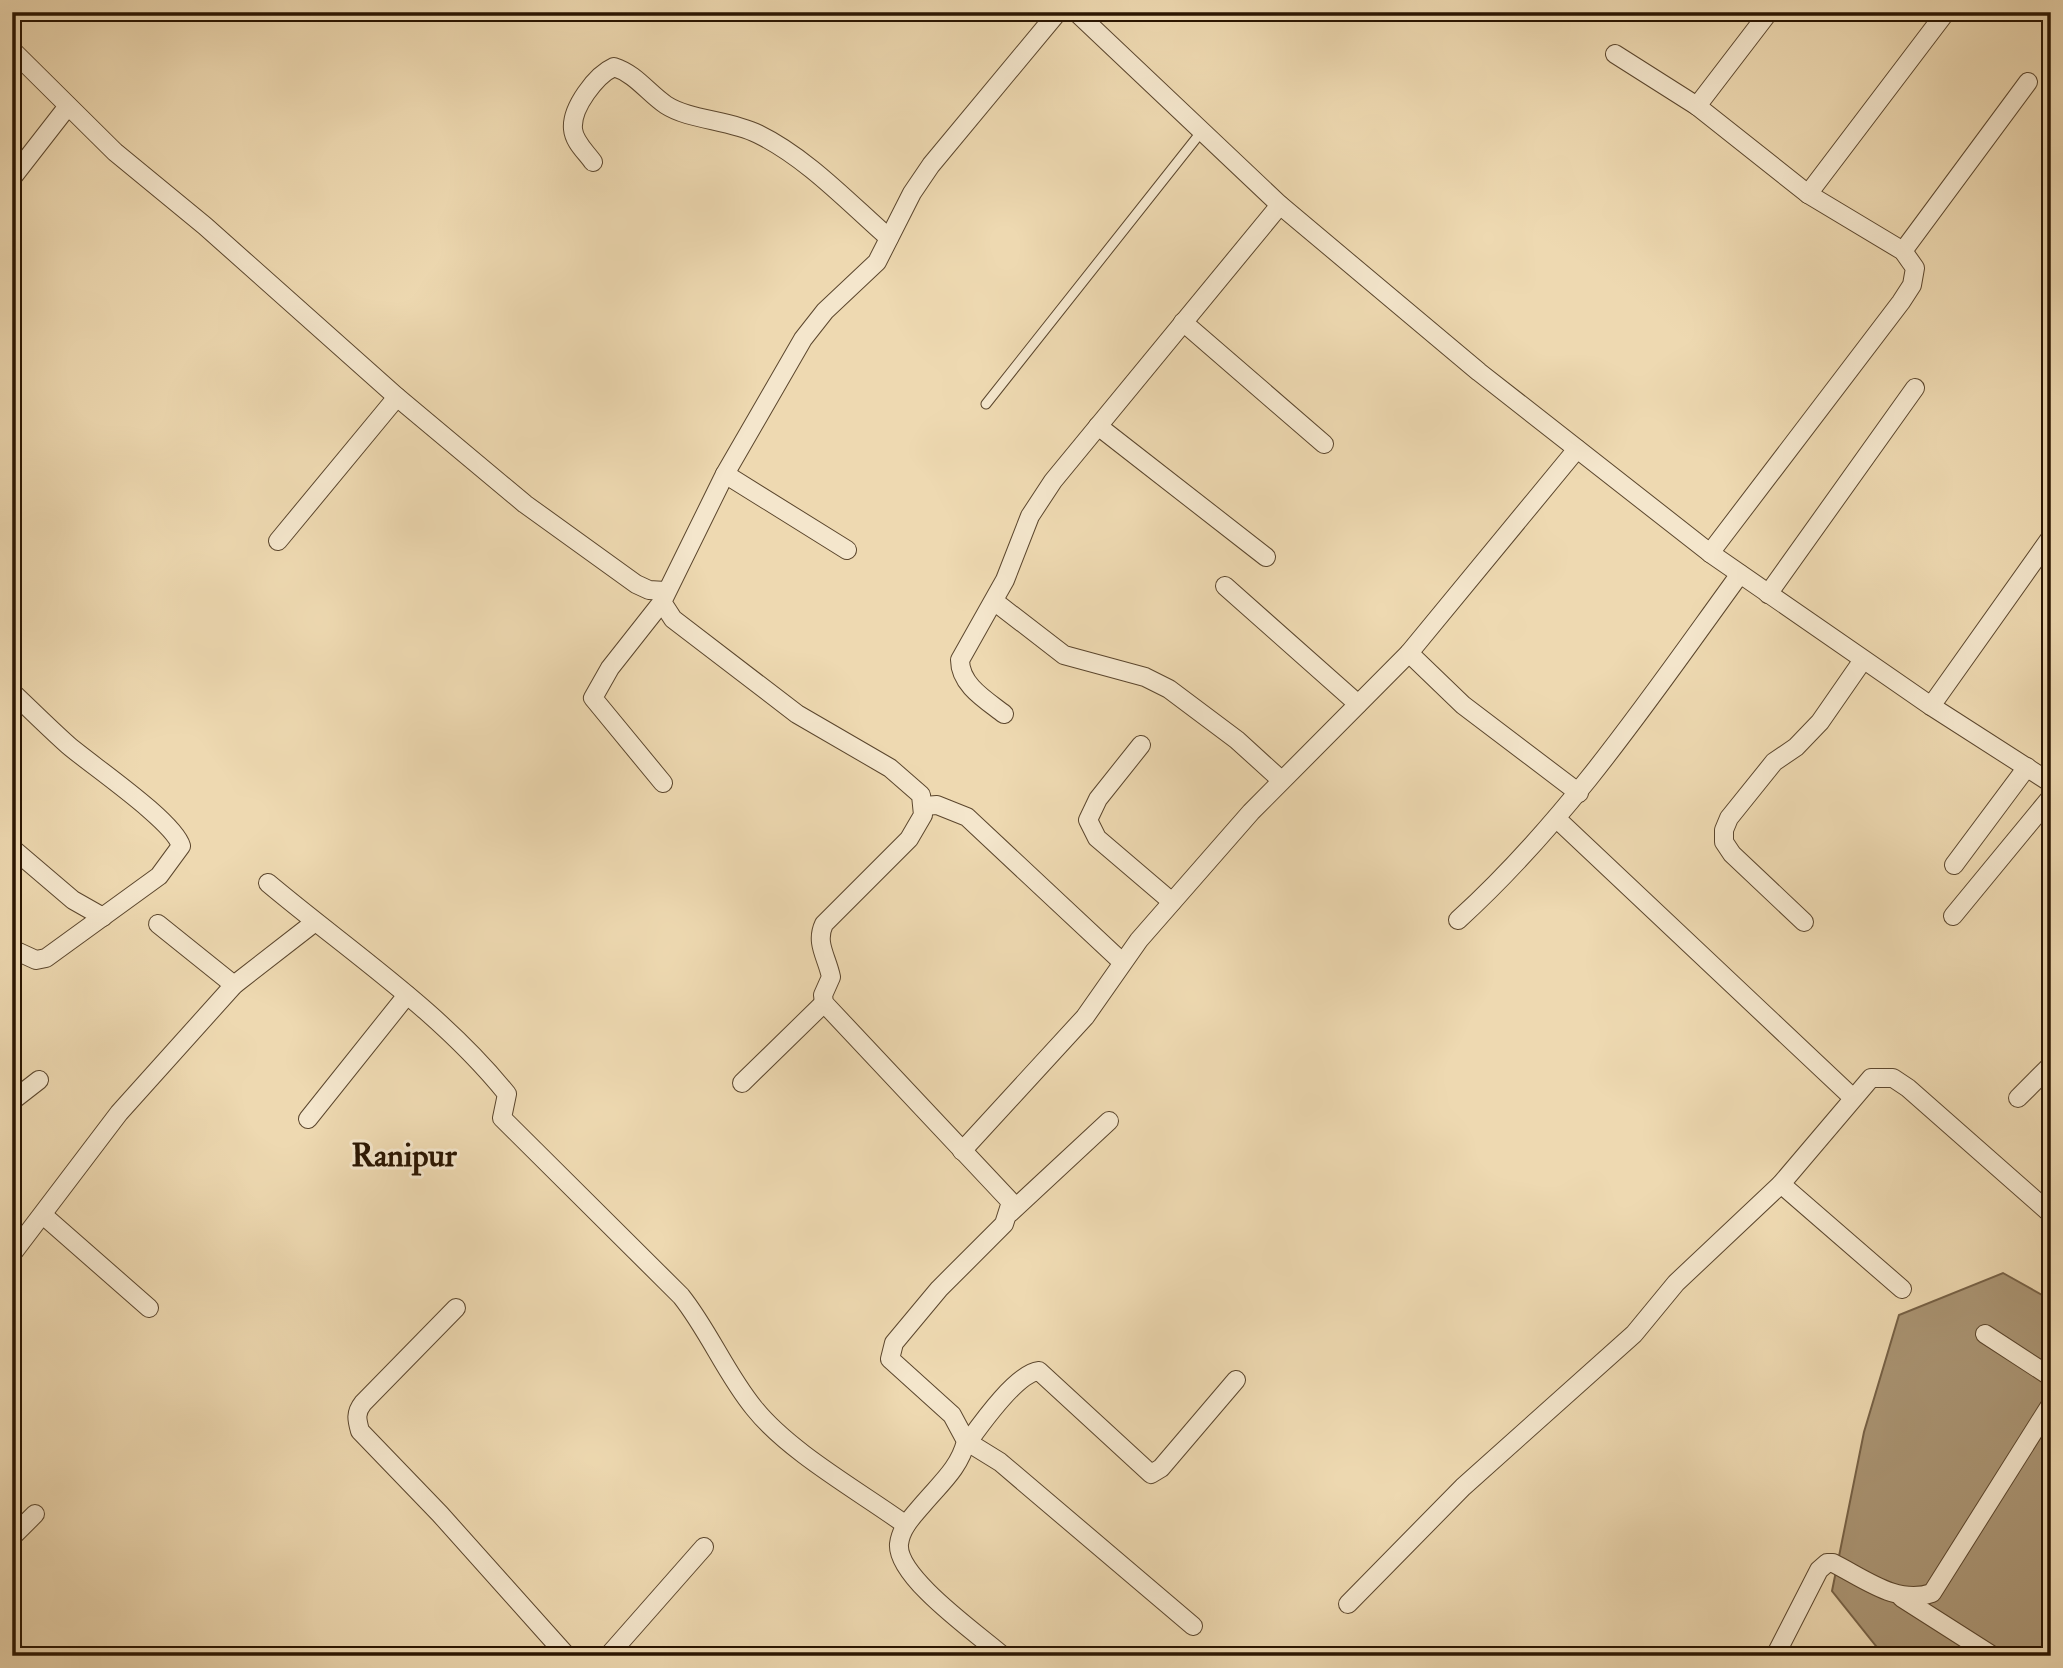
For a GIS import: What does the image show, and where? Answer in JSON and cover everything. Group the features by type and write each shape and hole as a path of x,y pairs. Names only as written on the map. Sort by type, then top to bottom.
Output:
{"street":[{"path":"663,783 593,698 611,668 663,597 725,474 816,321 877,262 912,193 931,165 1058,12"},
{"path":"1076,12 1280,205 1479,372 1710,553 1931,706 2051,783"},
{"path":"1697,106 1769,12"},
{"path":"1808,194 1946,12"},
{"path":"12,50 115,152 205,226 397,397 583,549 636,584 663,597 673,619 797,714 890,768 914,788 924,806 923,815 909,839 824,924 819,934 831,977 823,995 824,1003 962,1151 1004,1192 1011,1202 1010,1213"},
{"path":"1615,54 1697,106 1808,194 1903,251 1915,268 1912,285 1710,553"},
{"path":"593,162 575,138 574,118 600,77 614,67 634,78 666,105 736,124 760,135 806,166 889,238"},
{"path":"1903,251 2028,82"},
{"path":"12,178 68,106"},
{"path":"1004,714 971,687 960,670 964,651 994,600 1040,498 1280,205"},
{"path":"1183,322 1324,444"},
{"path":"1768,594 1915,388"},
{"path":"278,541 397,397"},
{"path":"1098,426 1266,557"},
{"path":"962,1151 1085,1017 1122,961 1281,780 1409,653 1577,449"},
{"path":"725,474 847,550"},
{"path":"1931,706 2051,537"},
{"path":"1458,920 1503,880 1557,820 1740,574"},
{"path":"1225,586 1358,704"},
{"path":"994,600 1064,655 1144,677 1169,689 1237,740 1281,780"},
{"path":"1409,653 1462,705 1579,793"},
{"path":"1804,922 1732,854 1724,842 1724,830 1747,793 1774,762 1809,735 1863,660"},
{"path":"12,692 68,745 153,813 180,841 177,853 159,876 47,958 36,960 12,949"},
{"path":"1141,745 1098,799 1088,820 1097,838 1172,902"},
{"path":"1954,865 2026,767"},
{"path":"1953,916 2051,797"},
{"path":"924,806 945,807 967,817 1122,961"},
{"path":"1557,820 1853,1097"},
{"path":"12,848 74,900 103,916"},
{"path":"268,883 407,995 477,1058 507,1094 502,1118 681,1296 701,1321 752,1407 769,1424 906,1525"},
{"path":"12,1254 119,1113 234,985 315,922"},
{"path":"158,924 234,985"},
{"path":"308,1119 407,995"},
{"path":"742,1083 824,1003"},
{"path":"2018,1098 2051,1065"},
{"path":"1348,1604 1463,1487 1634,1334 1676,1283 1781,1184 1871,1078 1893,1078 1908,1088 2051,1214"},
{"path":"12,1101 39,1080"},
{"path":"1108,1121 1010,1213 1004,1224 939,1289 891,1351 890,1359 896,1368 952,1415 967,1441 1000,1461 1193,1626"},
{"path":"1781,1184 1902,1289"},
{"path":"43,1215 149,1308"},
{"path":"456,1308 363,1403 357,1411 360,1431 440,1514 567,1656"},
{"path":"1985,1334 2051,1377"},
{"path":"995,1653 910,1575 900,1558 899,1542 906,1525 961,1459 967,1441 1002,1399 1030,1374 1039,1371 1151,1474 1161,1468 1236,1380"},
{"path":"1902,1598 1917,1598 1932,1593 1940,1585 2051,1404"},
{"path":"12,1537 35,1514"},
{"path":"608,1656 705,1547"},
{"path":"1775,1656 1819,1570 1827,1563 1833,1563 1902,1598 1993,1656"},
{"path":"12,1650 19,1656"}],"lane":[{"path":"986,404 1202,131"}],"shaded area":[{"path":"2003,1273 2051,1300 2051,1656 1884,1656 1832,1591 1864,1432 1899,1315"}],"district":[{"name":"Ranipur","path":"404,1155"}]}
